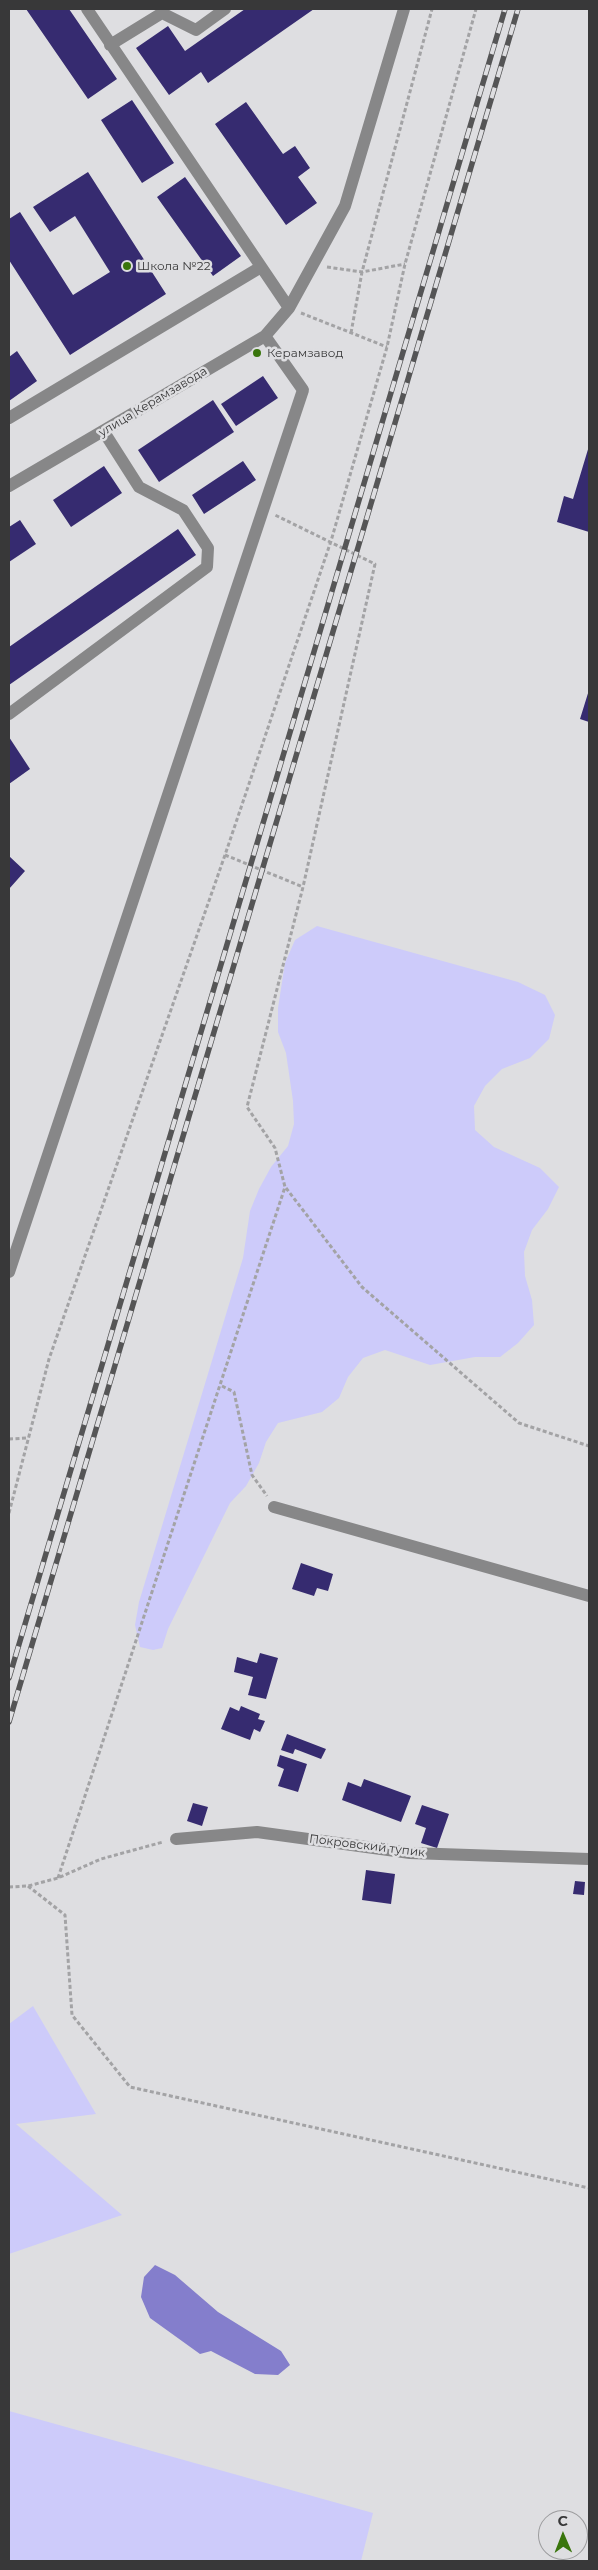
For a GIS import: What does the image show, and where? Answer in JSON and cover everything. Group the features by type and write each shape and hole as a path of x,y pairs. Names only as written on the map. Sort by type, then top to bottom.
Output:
{"street":[{"path":"87,9 290,308"},
{"path":"110,44 162,13 196,30 225,9"},
{"name":"улица Керамзавода","path":"9,486 104,432 264,336 290,308 345,206 404,9"},
{"path":"9,418 261,267"},
{"path":"9,1272 303,390 264,336"},
{"path":"9,714 207,566 208,548 183,510 139,487 104,432"},
{"path":"274,1507 589,1596"},
{"name":"Покровский тупик","path":"176,1839 257,1832 410,1853 589,1859"}],"path":[{"path":"351,333 362,272 432,9"},
{"path":"9,1513 49,1359 225,854 331,541 387,347 405,264 476,9"},
{"path":"313,265 362,272 405,264"},
{"path":"290,308 387,347"},
{"path":"263,509 375,564 303,887 247,1108 275,1148 285,1187 362,1287 520,1423 589,1446"},
{"path":"225,854 303,887"},
{"path":"58,1878 222,1386 285,1187"},
{"path":"222,1386 234,1392 252,1475 274,1507"},
{"path":"9,1439 27,1438"},
{"path":"9,1887 28,1886 58,1878 134,1848 176,1839"},
{"path":"28,1886 65,1915 72,2015 130,2087 589,2188"}],"shaded area":[{"path":"317,926 518,982 545,995 555,1015 549,1039 530,1058 502,1069 485,1086 474,1106 475,1130 494,1147 540,1168 559,1187 548,1209 532,1230 524,1252 525,1276 532,1300 534,1325 518,1343 500,1357 475,1357 430,1365 385,1350 363,1358 348,1377 339,1398 322,1412 278,1423 266,1442 259,1463 246,1486 230,1503 168,1629 162,1648 153,1650 140,1647 135,1625 139,1602 243,1258 250,1211 271,1167 288,1146 294,1124 293,1101 286,1053 278,1032 278,1008 285,963 295,940"},
{"path":"33,2006 96,2114 16,2124 122,2215 9,2254 9,2024"},
{"path":"155,2265 175,2275 218,2312 281,2351 290,2365 278,2375 255,2374 211,2351 200,2354 150,2318 141,2297 144,2277"},
{"path":"9,2411 373,2513 361,2561 9,2561"}],"building":[{"path":"26,9 69,9 117,79 88,99"},
{"path":"245,9 314,9 208,83 201,72 169,95 136,48 168,26 185,51"},
{"path":"132,100 174,163 142,183 101,120"},
{"path":"246,102 283,154 295,146 310,168 298,177 317,203 286,225 215,124"},
{"name":"Школа №22","path":"88,172 166,294 70,355 9,260 9,219 20,212 73,295 110,272 75,216 50,232 33,207"},
{"path":"185,177 241,256 213,276 157,197"},
{"path":"17,351 37,381 9,401 9,357"},
{"path":"263,376 278,398 236,426 221,404"},
{"path":"213,400 234,432 159,482 138,450"},
{"path":"589,446 589,532 557,522 564,496 573,499"},
{"path":"243,461 256,480 204,514 192,495"},
{"path":"104,466 122,493 71,527 53,500"},
{"path":"20,520 36,544 9,562 9,527"},
{"path":"178,529 196,555 9,685 9,647"},
{"path":"589,690 589,722 580,719"},
{"path":"9,737 30,769 9,784"},
{"path":"9,856 25,871 9,889"},
{"path":"301,1563 333,1574 328,1591 317,1588 314,1596 292,1589"},
{"path":"260,1653 278,1658 266,1699 248,1695 253,1677 234,1672 237,1657 257,1663"},
{"path":"241,1706 260,1714 258,1719 265,1721 260,1732 254,1729 250,1740 221,1729 230,1707 239,1711"},
{"path":"287,1734 326,1749 321,1759 295,1749 293,1754 281,1750"},
{"path":"280,1755 307,1764 298,1792 278,1786 284,1769 277,1766"},
{"path":"364,1779 411,1796 401,1822 342,1800 348,1782 361,1787"},
{"path":"193,1803 208,1807 202,1826 187,1821"},
{"path":"422,1805 449,1814 437,1848 421,1843 426,1828 415,1824"},
{"path":"366,1870 395,1874 391,1904 362,1900"},
{"path":"575,1881 585,1882 584,1895 573,1894"}],"railway":[{"path":"9,1678 505,9"},
{"path":"9,1722 518,9"}],"place":[{"name":"Школа №22","path":"127,266"},
{"name":"Керамзавод","path":"257,353"}]}
